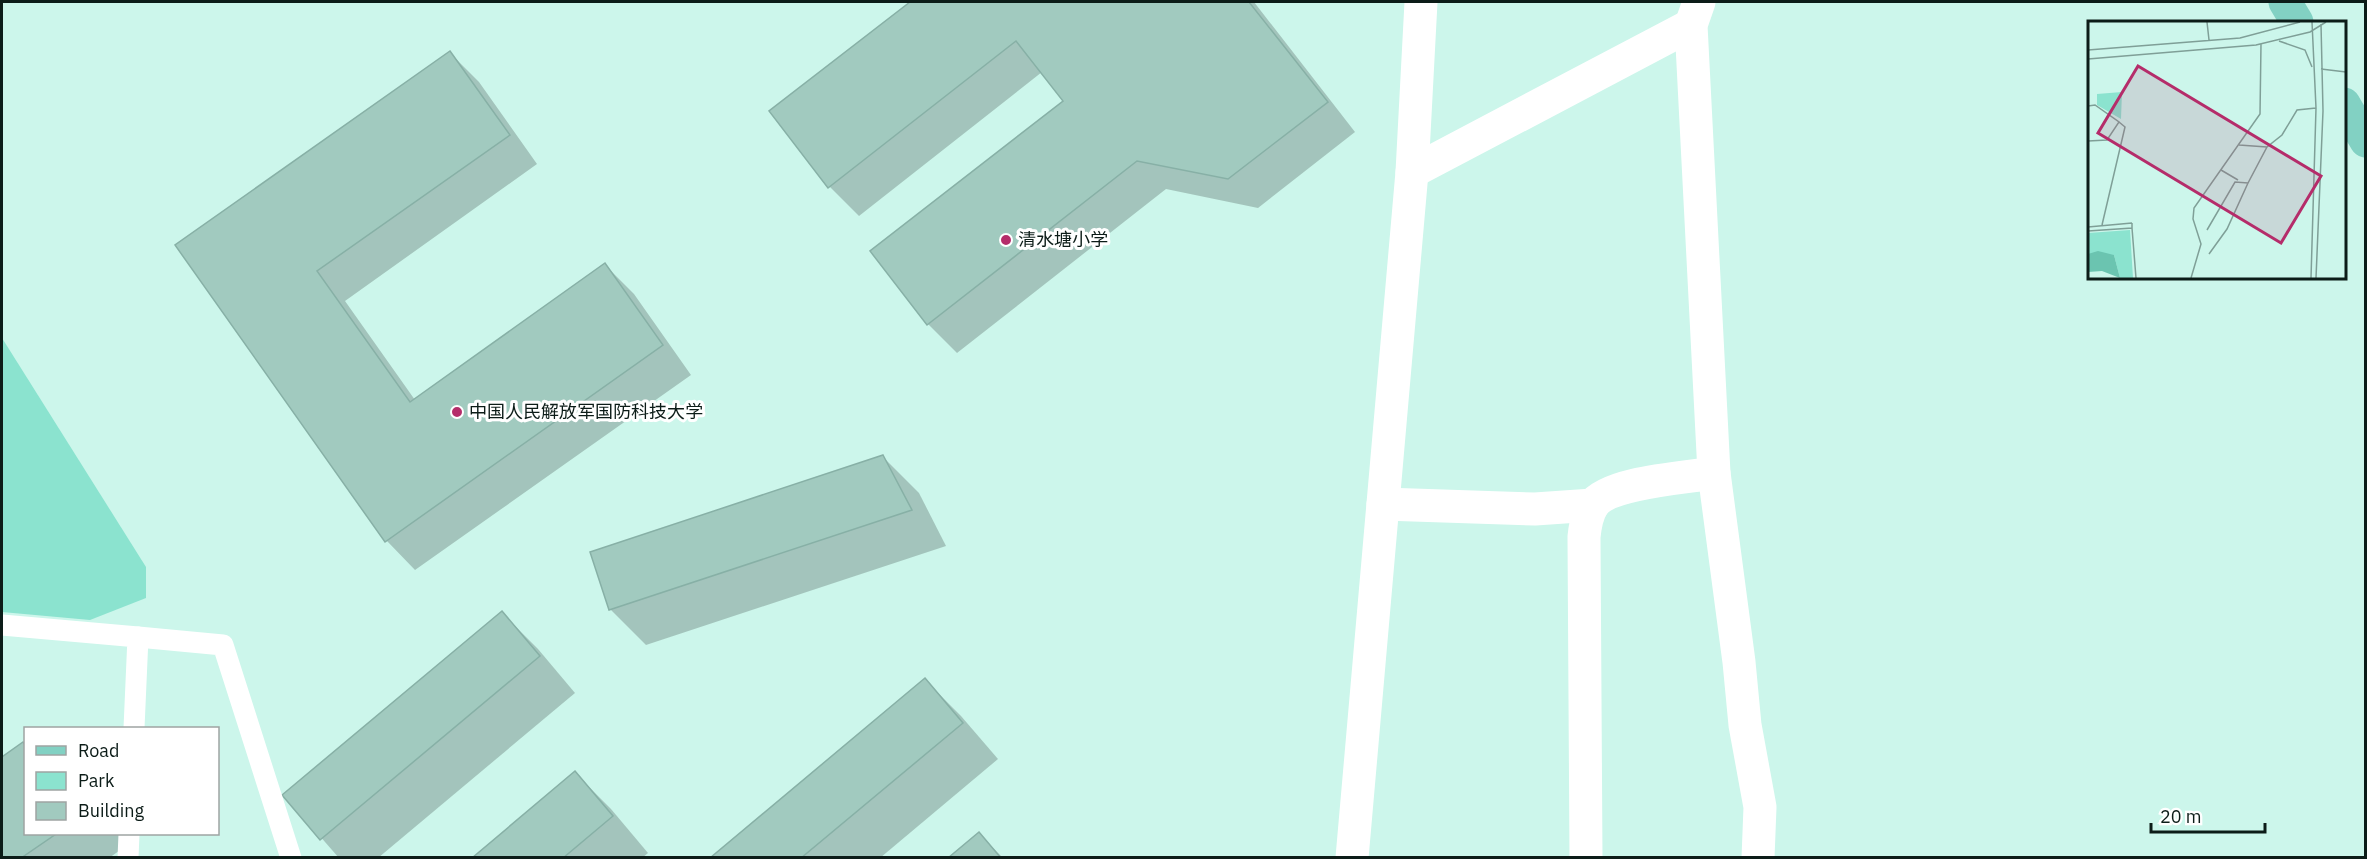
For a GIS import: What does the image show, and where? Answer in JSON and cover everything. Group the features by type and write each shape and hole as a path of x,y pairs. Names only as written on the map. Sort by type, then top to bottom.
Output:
{"main road":[{"path":"2285,2 2296,21"},
{"path":"2346,107 2366,141"}],"street":[{"path":"1352,858 1412,172 1421,2"},
{"path":"1412,172 1695,13 1714,474 1745,725 1760,807 1758,858"},
{"path":"1586,858 1584,537 1586,522 1593,505 1606,494 1621,487 1714,474"},
{"path":"1383,504 1535,509 1593,505"}],"lane":[{"path":"2,625 223,645 291,858"},
{"path":"134,727 138,637"},
{"path":"128,858 129,835"}],"green space":[{"path":"2,338 146,567 146,598 90,620 2,612"}],"building":[{"path":"910,2 1249,2 1328,102 1228,179 1137,161 927,325 870,251 1063,101 1016,41 828,188 769,111"},
{"path":"450,51 510,135 317,271 410,402 605,263 663,345 385,542 175,245"},
{"path":"883,455 912,510 609,610 590,552"},
{"path":"502,611 540,656 320,840 282,795"},
{"path":"925,678 963,723 801,858 710,858"},
{"path":"24,743 24,835 55,835 21,858 2,858 2,757"},
{"path":"575,771 613,816 563,858 472,858"},
{"path":"979,832 1001,858 948,858"}],"place":[{"name":"清水塘小学","path":"1006,240"},
{"name":"中国人民解放军国防科技大学","path":"457,412"}]}
